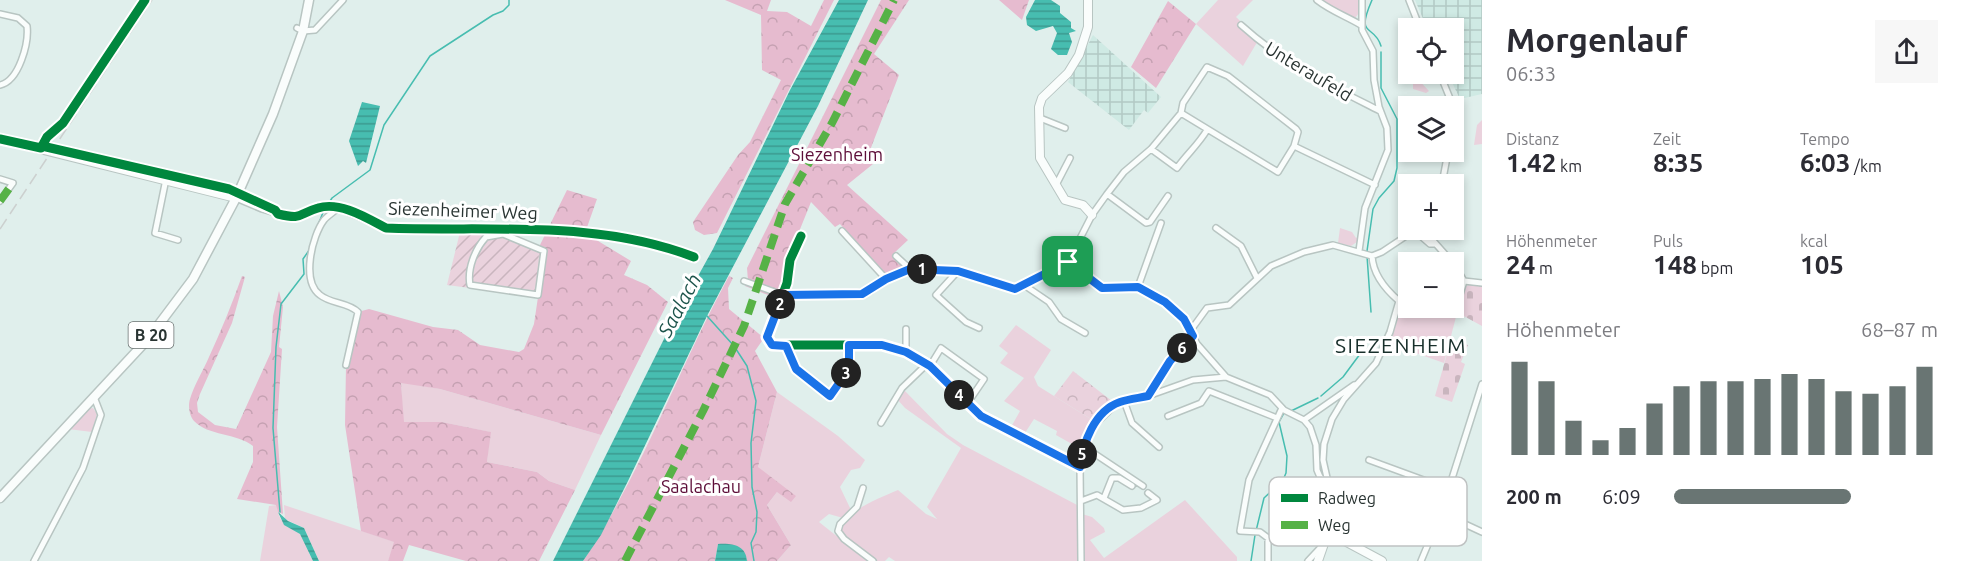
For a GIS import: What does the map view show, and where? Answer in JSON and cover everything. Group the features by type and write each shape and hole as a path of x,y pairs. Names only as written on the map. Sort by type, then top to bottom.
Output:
{"main road":[{"name":"B 20","path":"0,498 148,339 180,299 236,198 282,91 309,0"}],"street":[{"path":"300,29 315,30 343,0"},
{"path":"1088,0 1088,27 1082,50 1068,73 1042,98 1039,107 1040,158 1065,200 1083,205 1092,214"},
{"path":"1317,0 1331,11 1339,12 1361,25"},
{"path":"1362,0 1361,25 1373,51 1374,80 1380,111 1387,128 1389,150 1365,210 1366,254 1376,274 1389,292 1398,299"},
{"path":"1409,0 1416,18"},
{"path":"0,14 18,18 27,26 28,35 14,77 6,84 0,85"},
{"name":"Unteraufeld","path":"1241,25 1270,51 1320,81 1380,111"},
{"path":"744,281 783,295 862,294 886,279 910,269 958,271 986,278 1011,289 1024,285 1068,262 1092,214 1124,172 1151,149 1181,113 1183,103 1209,65 1228,76 1298,132 1294,146 1278,172 1181,113"},
{"path":"1040,118 1065,128"},
{"path":"1151,149 1177,168 1186,155 1197,147 1207,130"},
{"path":"0,139 236,198"},
{"path":"1294,146 1375,185"},
{"path":"1056,185 1070,158"},
{"path":"0,179 13,183 0,201"},
{"path":"166,179 154,233 178,240"},
{"path":"1107,194 1146,223 1150,222 1168,196"},
{"name":"Siezenheimer Weg","path":"236,198 293,218 328,207 338,208 386,228 590,232 670,248 694,257"},
{"path":"338,208 324,220 311,256 309,275 314,290 322,297 353,307 358,312 346,365"},
{"path":"1138,287 1161,223"},
{"path":"1216,228 1241,246 1257,278"},
{"path":"480,229 484,239 473,260 470,285 536,295 540,293 545,254 543,249 503,234 491,235 484,239"},
{"path":"842,231 886,279"},
{"path":"801,236 790,260 783,295 767,337 772,345 882,345 906,352 928,365 981,416 1080,467"},
{"path":"1148,396 1208,308 1229,305 1257,278 1283,259 1333,244 1366,254 1382,252 1399,240"},
{"path":"1425,240 1430,244 1435,244"},
{"path":"1432,240 1443,252"},
{"path":"896,256 910,269"},
{"path":"1068,262 1102,288 1138,287 1172,306 1192,333 1197,344 1226,377 1263,392 1276,400 1283,409 1304,420 1314,436 1320,477"},
{"path":"958,271 936,295 966,322 979,328"},
{"path":"1464,281 1482,283"},
{"path":"1024,285 1049,302 1061,319 1085,333"},
{"path":"1327,477 1323,460 1324,444 1332,419 1344,399 1376,363 1384,348 1398,307"},
{"path":"906,329 906,352"},
{"path":"786,346 796,369 830,396 849,369 849,345"},
{"path":"881,423 902,388 928,365 941,348 984,380 967,404"},
{"path":"1081,561 1080,467 1083,446 1095,424 1117,403 1148,396 1193,380 1226,377"},
{"path":"1304,420 1361,382"},
{"path":"1452,477 1480,403 1482,384"},
{"path":"1168,416 1201,403 1209,391 1277,418"},
{"path":"33,561 83,468 101,415 94,396"},
{"path":"1124,401 1132,423 1159,447"},
{"path":"1268,561 1268,538 1260,532 1240,531 1246,490 1283,409"},
{"path":"1083,446 1143,486"},
{"path":"1369,460 1415,477"},
{"path":"1104,498 1112,478 1119,478 1132,486"},
{"path":"863,488 857,507 840,524 838,531 844,539 873,561"},
{"path":"1081,501 1097,495 1123,510 1141,508 1157,500 1148,493"},
{"path":"1467,525 1482,532"},
{"path":"1308,561 1323,546"},
{"path":"1318,561 1325,546"},
{"path":"1350,546 1368,558 1382,561"},
{"path":"1421,561 1427,546"}],"shaded area":[{"path":"1415,0 1482,0 1482,94 1464,98 1464,96 1459,96 1453,84 1464,84 1464,18 1423,18"},
{"path":"1093,35 1161,97 1148,113 1144,110 1129,130 1068,82"}],"green space":[{"path":"725,0 771,0 767,11 787,12 811,26 824,0 834,0 717,233 704,235 695,230 693,222 738,155 750,142 781,80 762,70 761,15"},
{"name":"Siezenheim","path":"881,0 909,0 874,54 899,75 867,158 873,164 847,185 908,240 892,255 905,267 886,275 840,224 835,227 811,202 788,259 782,292 771,287 768,295 745,286 748,281 747,268"},
{"path":"999,0 1029,0 1022,20"},
{"path":"1218,0 1253,0 1236,17 1259,39 1243,66 1196,24"},
{"path":"1320,0 1359,0 1359,13 1355,18"},
{"path":"1168,1 1196,24 1156,88 1131,67"},
{"path":"1413,84 1422,84 1429,91 1426,93 1413,89"},
{"path":"1482,120 1482,144 1474,145 1477,125"},
{"path":"567,190 597,199 585,233 631,261 624,275 647,285 668,302 601,435 440,389 401,383 404,422 442,422 491,432 487,462 537,472 549,481 575,490 539,561 466,561 409,545 403,561 388,561 394,542 361,531 345,425 346,365 358,312 369,309 433,327 458,330 480,345 519,352 524,349 534,324 538,297 539,247"},
{"path":"1340,228 1352,232 1356,238 1359,236 1357,242 1351,246 1338,243"},
{"path":"460,232 498,232 539,247 538,297 447,285"},
{"path":"242,276 245,277 232,323 200,394 197,403 198,412 215,425 236,429 271,352 273,316 279,291 283,307 279,347 282,349 277,427 283,514 278,512 276,505 237,499 253,462 253,446 200,426 192,419 189,410 189,401 196,383 207,362"},
{"name":"Saalachau","path":"729,276 733,278 728,288 729,309 764,338 755,351 777,392 758,467 796,496 791,502 777,492 767,505 791,545 777,561 747,561 747,558 718,544 715,561 583,561 642,457"},
{"path":"1470,284 1482,286 1482,326 1464,316 1465,287"},
{"path":"1398,317 1456,318 1444,363 1390,344"},
{"path":"1016,325 1051,350 1034,377 1038,386 1094,421 1079,448 1056,435 1057,431 1034,419 1023,436 1010,429 1020,411 1004,401 1024,378 1000,363 1008,353 999,346"},
{"path":"1451,340 1468,345 1461,362 1465,364 1452,402 1435,396"},
{"path":"1073,371 1112,401 1094,421 1054,396"},
{"path":"401,382 440,389 601,435 575,490 549,481 537,472 487,462 490,432 442,422 403,422"},
{"path":"904,390 947,434 963,445 1079,506 1082,514 1092,517 1104,528 1105,532 1090,540 1104,558 1185,500 1237,557 1237,561 895,561 889,557 885,561 876,561 842,535 840,530 845,522 865,505 898,490 926,514 937,519 927,507 961,448 905,408 897,399"},
{"path":"777,392 838,436 865,460 860,468 851,470 840,487 851,510 843,518 829,514 819,522 868,561 777,561 791,545 767,505 777,492 758,467"},
{"path":"93,408 97,414 92,432 68,429 87,409"},
{"path":"277,505 282,521 300,534 313,561 260,561 269,506"},
{"path":"284,505 395,542 388,561 319,561 304,528 285,519"}],"water":[{"path":"839,0 868,0 818,106 707,316 601,535 583,561 553,561 672,323 713,249 790,90"},
{"path":"1035,0 1051,0 1060,6 1060,13 1071,22 1071,28 1076,31 1069,33 1072,42 1067,55 1058,55 1051,49 1057,33 1053,26 1036,31 1027,25 1026,17"},
{"path":"362,102 380,106 366,163 363,161 358,166 349,141"},
{"path":"278,512 288,521 304,528 319,561 313,561 300,534 284,525"},
{"path":"718,544 741,548 747,561 715,561"}],"waterway":[{"path":"327,206 332,198 370,170 384,125 430,56 493,15 503,11 509,5 509,0"},
{"path":"1372,0 1365,20 1366,26 1381,46"},
{"path":"1367,251 1373,209 1379,198 1394,181 1397,168 1397,119 1381,88 1381,52"},
{"path":"318,225 324,210"},
{"path":"280,512 273,428 276,347 281,304 304,274 303,259 310,249"},
{"path":"1367,256 1371,312"},
{"path":"707,316 734,346 747,366 756,401 751,443 752,487 757,512 756,532 751,543 754,561"},
{"path":"1321,396 1343,377 1363,350"},
{"path":"1291,411 1318,398"},
{"path":"1284,413 1279,422 1287,456 1284,477"},
{"path":"1256,531 1264,498 1269,493"},
{"path":"1251,561 1255,535"}],"railway":[{"path":"0,229 152,0"}],"marked path":[{"path":"625,561 703,411 744,326 785,204 832,123 894,0"},
{"path":"0,201 13,183"}],"cycle path":[{"path":"0,139 41,148 47,137 63,123 145,0"},
{"path":"42,146 229,189 286,216 297,216 326,206 353,212 386,228 581,232 657,245 694,257"},
{"path":"801,236 790,260 787,283 767,337 772,345 882,345 906,352 930,366 981,416 1080,467"}],"district":[{"name":"SIEZENHEIM","path":"1401,345"}],"route":[{"path":"1068,262 1102,288 1138,287 1165,302 1184,319 1193,336 1170,361 1148,396 1117,403 1095,424 1083,446 1080,467 981,416 930,366 906,352 882,345 849,345 849,369 830,396 796,369 786,346 772,345 767,337 783,295 862,294 886,279 910,269 958,271 1015,289 1068,262"}],"water label":[{"name":"Saalach","path":"679,305"}]}
